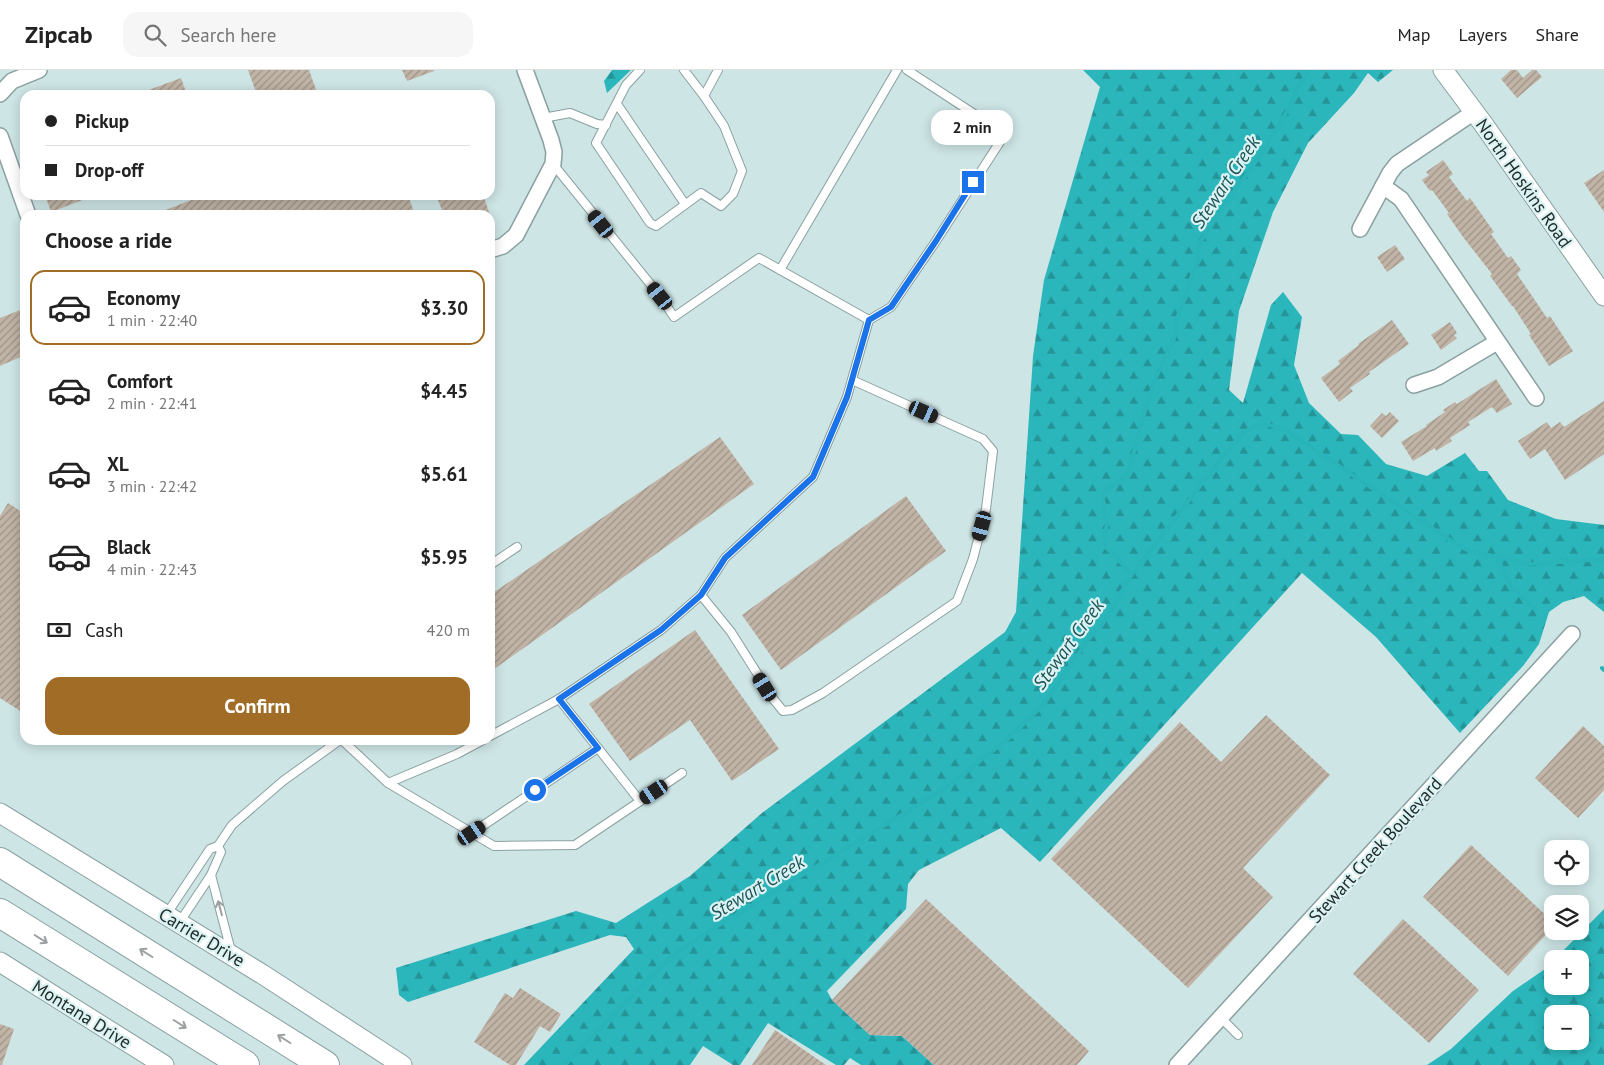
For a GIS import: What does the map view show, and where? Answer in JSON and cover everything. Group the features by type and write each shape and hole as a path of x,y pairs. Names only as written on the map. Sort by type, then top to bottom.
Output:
{"highway":[{"path":"0,862 325,1065"},
{"path":"0,914 246,1065"}],"street":[{"path":"0,94 12,81 39,70"},
{"path":"495,248 503,246 516,235 553,164 554,152 525,70"},
{"name":"North Hoskins Road","path":"1443,70 1604,296"},
{"path":"1360,229 1390,173 1397,164 1474,112"},
{"path":"0,136 20,192"},
{"path":"1383,186 1401,199 1536,398"},
{"path":"1414,385 1438,377 1497,342"},
{"name":"Stewart Creek Boulevard","path":"1177,1065 1572,634"},
{"name":"Carrier Drive","path":"0,812 232,955 402,1065"},
{"name":"Montana Drive","path":"0,962 164,1065"}],"lane":[{"path":"640,70 626,85 596,143 650,223 656,226 701,193 721,206 733,194 742,171 724,126 684,70"},
{"path":"704,96 718,70"},
{"path":"780,270 897,70"},
{"path":"495,733 559,699 661,630 701,595 725,558 813,477 847,397 869,320 891,307 1005,134 907,70"},
{"path":"617,104 685,204"},
{"path":"543,118 570,113 596,124 606,125"},
{"path":"553,164 660,296 674,317 758,258 869,320"},
{"path":"701,595 731,632 783,711 792,710 823,693 957,601 973,559 986,509 993,451 983,439 852,380"},
{"path":"495,562 517,546"},
{"path":"559,699 640,801"},
{"path":"172,919 210,849 218,846 232,825 283,781 334,745"},
{"path":"346,745 388,783 494,846 574,845 682,773"},
{"path":"388,783 474,745"},
{"path":"472,833 598,748"},
{"path":"172,919 211,875 221,852 218,846"},
{"path":"211,875 232,955"},
{"path":"1221,1018 1238,1035"}],"green space":[{"path":"612,70 631,70 607,93 604,81"},
{"path":"1083,70 1393,70 1378,82 1368,73 1354,93 1308,143 1273,212 1239,311 1229,390 1243,403 1271,305 1283,292 1302,317 1294,365 1309,403 1341,434 1358,435 1386,464 1427,476 1465,453 1479,471 1487,471 1508,500 1556,519 1604,525 1604,612 1584,596 1563,602 1549,612 1539,644 1523,666 1460,733 1376,637 1302,573 1040,862 1001,828 919,870 908,884 906,909 827,991 832,1000 870,1035 902,1036 934,1065 861,1065 850,1058 844,1065 836,1065 768,1023 740,1065 733,1065 703,1046 690,1065 524,1065 634,949 626,937 610,935 408,1002 399,995 396,968 576,911 616,923 690,876 762,813 1005,632 1016,612 1033,356 1044,280 1100,87"},
{"path":"1604,909 1604,1065 1427,1065 1451,1049 1513,991 1544,970 1544,995 1589,995 1589,950 1564,950 1574,940 1589,940 1589,924"}],"building":[{"path":"248,70 309,70 316,90 255,90"},
{"path":"402,70 433,70 434,71 407,81"},
{"path":"1511,70 1517,70 1523,78 1532,70 1536,70 1542,77 1517,98 1501,79"},
{"path":"181,78 185,90 149,90"},
{"path":"1443,160 1453,174 1449,177 1467,201 1470,198 1494,232 1491,234 1508,258 1511,256 1521,270 1517,274 1547,318 1550,316 1573,351 1549,366 1513,306 1490,276 1492,274 1463,237 1447,214 1449,213 1432,190 1430,191 1422,180 1429,175 1426,172"},
{"path":"1604,170 1604,212 1584,183"},
{"path":"47,200 82,200 56,210 50,210"},
{"path":"191,200 410,200 413,210 166,210"},
{"path":"438,200 485,200 488,210 442,210"},
{"path":"1395,245 1405,259 1387,272 1377,257"},
{"path":"20,310 20,357 0,366 0,318"},
{"path":"1392,320 1409,344 1369,372 1370,374 1350,388 1353,391 1339,402 1321,378 1340,364 1338,361 1358,344"},
{"path":"1450,322 1457,333 1454,335 1457,338 1441,350 1431,335"},
{"path":"1496,379 1512,404 1497,413 1492,407 1468,422 1470,425 1450,438 1452,441 1436,451 1435,448 1413,461 1401,442 1427,426 1445,412 1443,410 1455,402 1457,404"},
{"path":"1604,401 1604,454 1565,480 1545,449 1530,459 1518,441 1547,422 1551,428 1560,422 1564,427"},
{"path":"1390,412 1399,421 1382,438 1370,426 1382,413 1386,416"},
{"path":"720,437 754,484 495,668 495,592"},
{"path":"906,496 946,551 781,670 742,615"},
{"path":"8,503 20,511 20,711 0,698 0,516"},
{"path":"695,630 779,749 732,781 690,720 630,761 589,704"},
{"path":"1266,715 1330,775 1243,868 1273,897 1188,988 1051,859 1180,722 1221,762"},
{"path":"1583,726 1604,746 1604,790 1578,818 1535,778"},
{"path":"1471,845 1544,913 1544,937 1508,976 1423,897"},
{"path":"926,899 1089,1051 1077,1065 934,1065 902,1036 870,1035 832,1000"},
{"path":"1403,919 1479,990 1429,1043 1353,974"},
{"path":"520,988 561,1014 550,1032 540,1026 516,1065 510,1065 474,1042 505,993 513,998"},
{"path":"0,1024 14,1029 2,1065 0,1065"},
{"path":"775,1030 826,1065 752,1065"}],"waterway":[{"name":"Stewart Creek","path":"1132,574 1106,547 1107,522 1103,496 1106,489 1116,484 1128,474 1155,379 1174,339 1178,316 1198,259 1199,244 1223,206 1260,156 1289,108 1299,84 1311,70"},
{"name":"Stewart Creek","path":"565,1065 648,979 681,949 943,790 1009,738 1038,710 1053,691 1087,641 1104,622 1132,574 1227,451 1247,430 1269,425 1285,430 1469,551 1530,564 1604,559"},
{"path":"1497,558 1512,588 1535,609"}],"route":[{"path":"535,790 598,748 559,699 661,630 701,595 725,558 813,477 847,397 869,320 891,307 973,182"}]}
